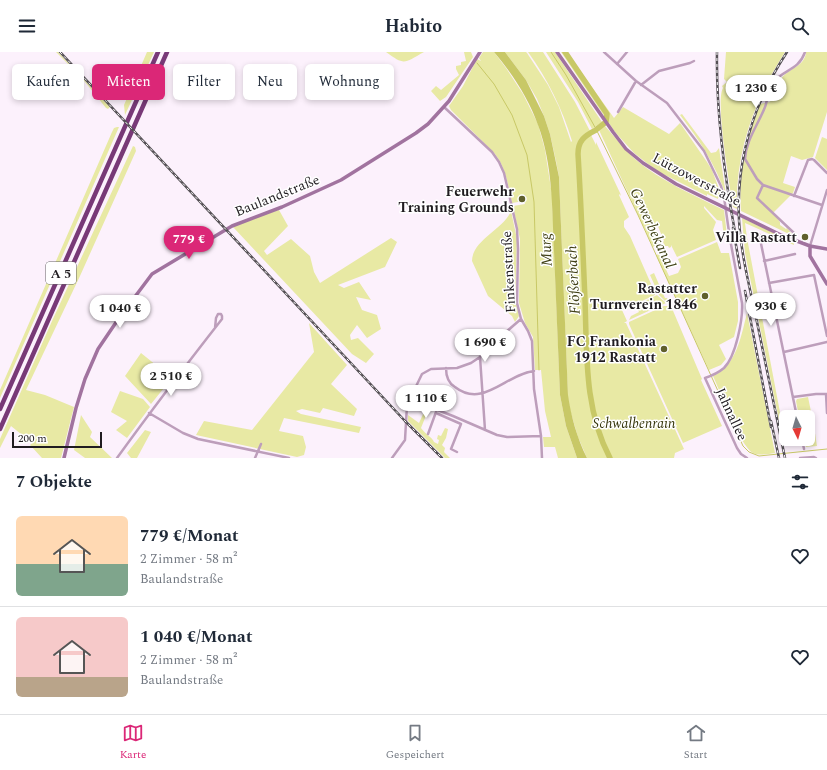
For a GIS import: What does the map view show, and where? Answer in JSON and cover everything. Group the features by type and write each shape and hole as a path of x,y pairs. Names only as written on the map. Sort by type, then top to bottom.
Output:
{"highway":[{"name":"A 5","path":"0,410 158,52"},
{"name":"A 5","path":"0,429 167,52"}],"street":[{"name":"Lützowerstraße","path":"557,52 620,141 643,163 662,176 781,235 810,246"},
{"path":"604,52 641,85 659,71 694,61"},
{"path":"617,64 627,52"},
{"path":"805,52 800,64 776,80 770,87 765,108 745,156 747,164 763,185 822,205"},
{"name":"Baulandstraße","path":"64,458 76,408 85,379 98,349 152,274 232,226 301,199 353,174 416,133 428,124 444,107 458,88 479,54"},
{"path":"618,112 636,81"},
{"name":"Jahnallee","path":"641,85 667,103 685,125 704,151 721,186 742,303 742,321 728,362 724,368 705,378 737,448 743,457 747,458"},
{"name":"Finkenstraße","path":"444,107 492,152 497,158 502,169 518,239 517,298 521,319 532,341 536,405 541,436 542,458"},
{"path":"794,196 807,161 813,159 827,174"},
{"path":"763,185 756,198 794,233"},
{"path":"827,190 810,246 810,256 827,284"},
{"path":"758,234 796,410"},
{"path":"810,246 827,250"},
{"path":"764,261 795,254"},
{"path":"769,283 814,275 827,336"},
{"path":"117,458 149,413 222,319 221,314 216,316 215,328"},
{"path":"392,458 405,440 406,410 420,377 424,372 435,368 462,367 480,357 521,319"},
{"path":"784,352 827,342"},
{"path":"480,357 485,431"},
{"path":"446,368 447,378 454,386 466,393 482,393 492,390 520,375 534,371"},
{"path":"793,397 826,394 827,413"},
{"path":"410,399 461,424 450,449 457,452"},
{"path":"437,412 496,435 507,437 541,436"},
{"path":"428,434 437,412"},
{"path":"149,413 194,438 289,458"},
{"path":"255,458 261,444"},
{"path":"800,458 816,458"}],"green space":[{"path":"56,52 58,52 69,64"},
{"path":"147,52 154,52 148,64 142,64"},
{"path":"386,52 424,52 408,61 401,61"},
{"path":"464,52 471,52 473,57 446,97 440,101 431,91 436,86 441,90 459,75 456,66 461,65 461,62 466,61"},
{"path":"483,52 494,52 523,94 538,124 545,150 552,195 560,395 566,426 577,458 558,458 555,447 544,447 543,437 551,437 545,411 541,370 535,370 533,337 525,323 519,303 520,239 513,206 525,204 524,201 512,203 506,177 499,159 451,110 449,106 463,86 477,59 481,61 479,58"},
{"path":"505,52 527,53 548,85 559,107 571,142 572,141 564,117 554,95 542,73 528,52 543,52 575,102 590,131 581,139 577,150 588,384 590,404 595,422 609,458 587,458 578,437 570,410 568,398 559,177 550,134 537,99 526,80"},
{"path":"546,52 555,52 602,122 592,129 578,102"},
{"path":"561,52 567,52 614,118 623,107 669,134 680,123 712,170 722,197 718,199 707,194 707,196 661,173 634,153 615,132"},
{"path":"726,52 785,52 765,88 749,127 739,167 737,209 733,207 722,126 722,86 727,82 724,79"},
{"path":"806,52 827,52 827,112 813,157 802,160 791,156 783,183 795,187 793,193 773,213 780,222 780,225 786,229 787,228 793,236 741,211 740,197 744,156 760,104 770,102 781,79 803,61"},
{"path":"84,80 92,88 92,91 84,81"},
{"path":"100,100 103,100 110,107 108,109"},
{"path":"126,100 132,100 125,115 124,105"},
{"path":"682,114 711,153 716,152 719,148 726,195 712,163 680,115"},
{"path":"605,126 623,147 645,167 678,187 724,210 727,236 724,238 722,221 717,220 704,206 716,222 713,230 716,240 677,257 671,245 669,248 668,246 665,246 657,224 649,228 656,245 653,247 599,130"},
{"path":"119,127 0,398 0,390 112,132 114,128"},
{"name":"Schwalbenrain","path":"590,133 596,145 596,142 621,195 619,195 629,217 624,221 624,227 630,236 655,293 655,295 622,310 627,321 624,323 626,323 684,449 675,453 674,458 611,458 602,440 596,422 589,384 579,154 581,141"},
{"path":"822,137 827,139 827,170 815,158"},
{"path":"133,146 135,147 136,151 80,276 26,390 45,395 74,407 61,458 42,458 30,445 32,443 11,426 0,448 0,439 52,321"},
{"path":"279,210 288,226 264,251 267,255 291,239 310,256 314,272 320,283 391,238 397,242 385,267 338,285 344,288 359,282 371,300 356,297 362,310 377,315 381,329 367,338 357,325 350,335 351,340 358,338 374,354 366,363 352,354 233,227 246,220"},
{"path":"511,211 517,239 515,300 519,316 515,322 512,316 488,296 472,261 473,254 477,247 502,223"},
{"path":"742,218 794,242 794,245 745,223 780,410 779,420 745,253"},
{"path":"717,242 721,253 729,253 738,302 738,321 734,337 719,345 726,359 721,365 709,370 656,255 659,254 669,276 678,273 681,267 678,259"},
{"path":"654,273 665,298 667,298 669,302 667,303 659,295 650,275"},
{"path":"657,295 666,303 629,320 631,316 639,312 637,308 641,303","holes":["653,299 656,305 643,311 640,305"]},
{"path":"664,306 671,306 702,379 701,380 722,426 683,443 629,324 629,322"},
{"path":"747,313 775,453 758,454 753,453 748,448 736,430 713,376 728,365 733,357 740,340"},
{"path":"309,323 347,365 331,384 357,409 354,416 323,408 320,413 302,409 296,411 301,414 361,427 359,433 284,418 279,431 303,436 306,447 304,455 297,457 196,435 204,421 252,430 314,352"},
{"path":"141,353 172,378 151,404 125,376"},
{"path":"120,391 143,399 150,407 127,438 116,430 127,421 111,412"},
{"path":"808,397 811,410 798,410 797,399"},
{"path":"424,412 427,413 421,428 434,442 438,444 438,435 441,436 445,428 448,429 446,438 442,445 445,448 444,452 450,458 445,458 408,421 408,415 419,423"},
{"path":"81,415 92,432 90,437 112,458 85,458 74,450"},
{"path":"145,430 151,432 137,458 131,458 127,453"},
{"path":"815,433 817,446 806,447 815,446"}],"shaded area":[{"path":"494,52 505,52 526,80 544,116 550,134 559,177 568,395 575,427 587,458 577,458 566,426 560,395 552,203 547,156 538,125 525,96"}],"waterway":[{"name":"Gewerbekanal","path":"551,52 566,75 596,129 638,215 743,446 749,452 759,456 827,449"},
{"path":"565,52 607,114 606,122 597,129"},
{"name":"Murg","path":"477,63 494,84 512,115 527,155 534,202 539,370"},
{"name":"Flößerbach","path":"596,130 582,139 578,149 578,154 588,381 595,420 610,458"}],"railway":[{"path":"60,52 405,421 442,458"},
{"path":"717,52 719,120 727,187 735,232"},
{"path":"785,458 744,259 740,233 739,197 740,175 749,132 765,91 787,52"},
{"path":"733,228 740,268"},
{"path":"745,291 771,427"},
{"path":"771,421 779,458"}],"place":[{"name":"Feuerwehr Training Grounds","path":"522,199"},
{"name":"Villa Rastatt","path":"805,237"},
{"name":"Rastatter Turnverein 1846","path":"705,296"},
{"name":"FC Frankonia 1912 Rastatt","path":"664,349"}]}
